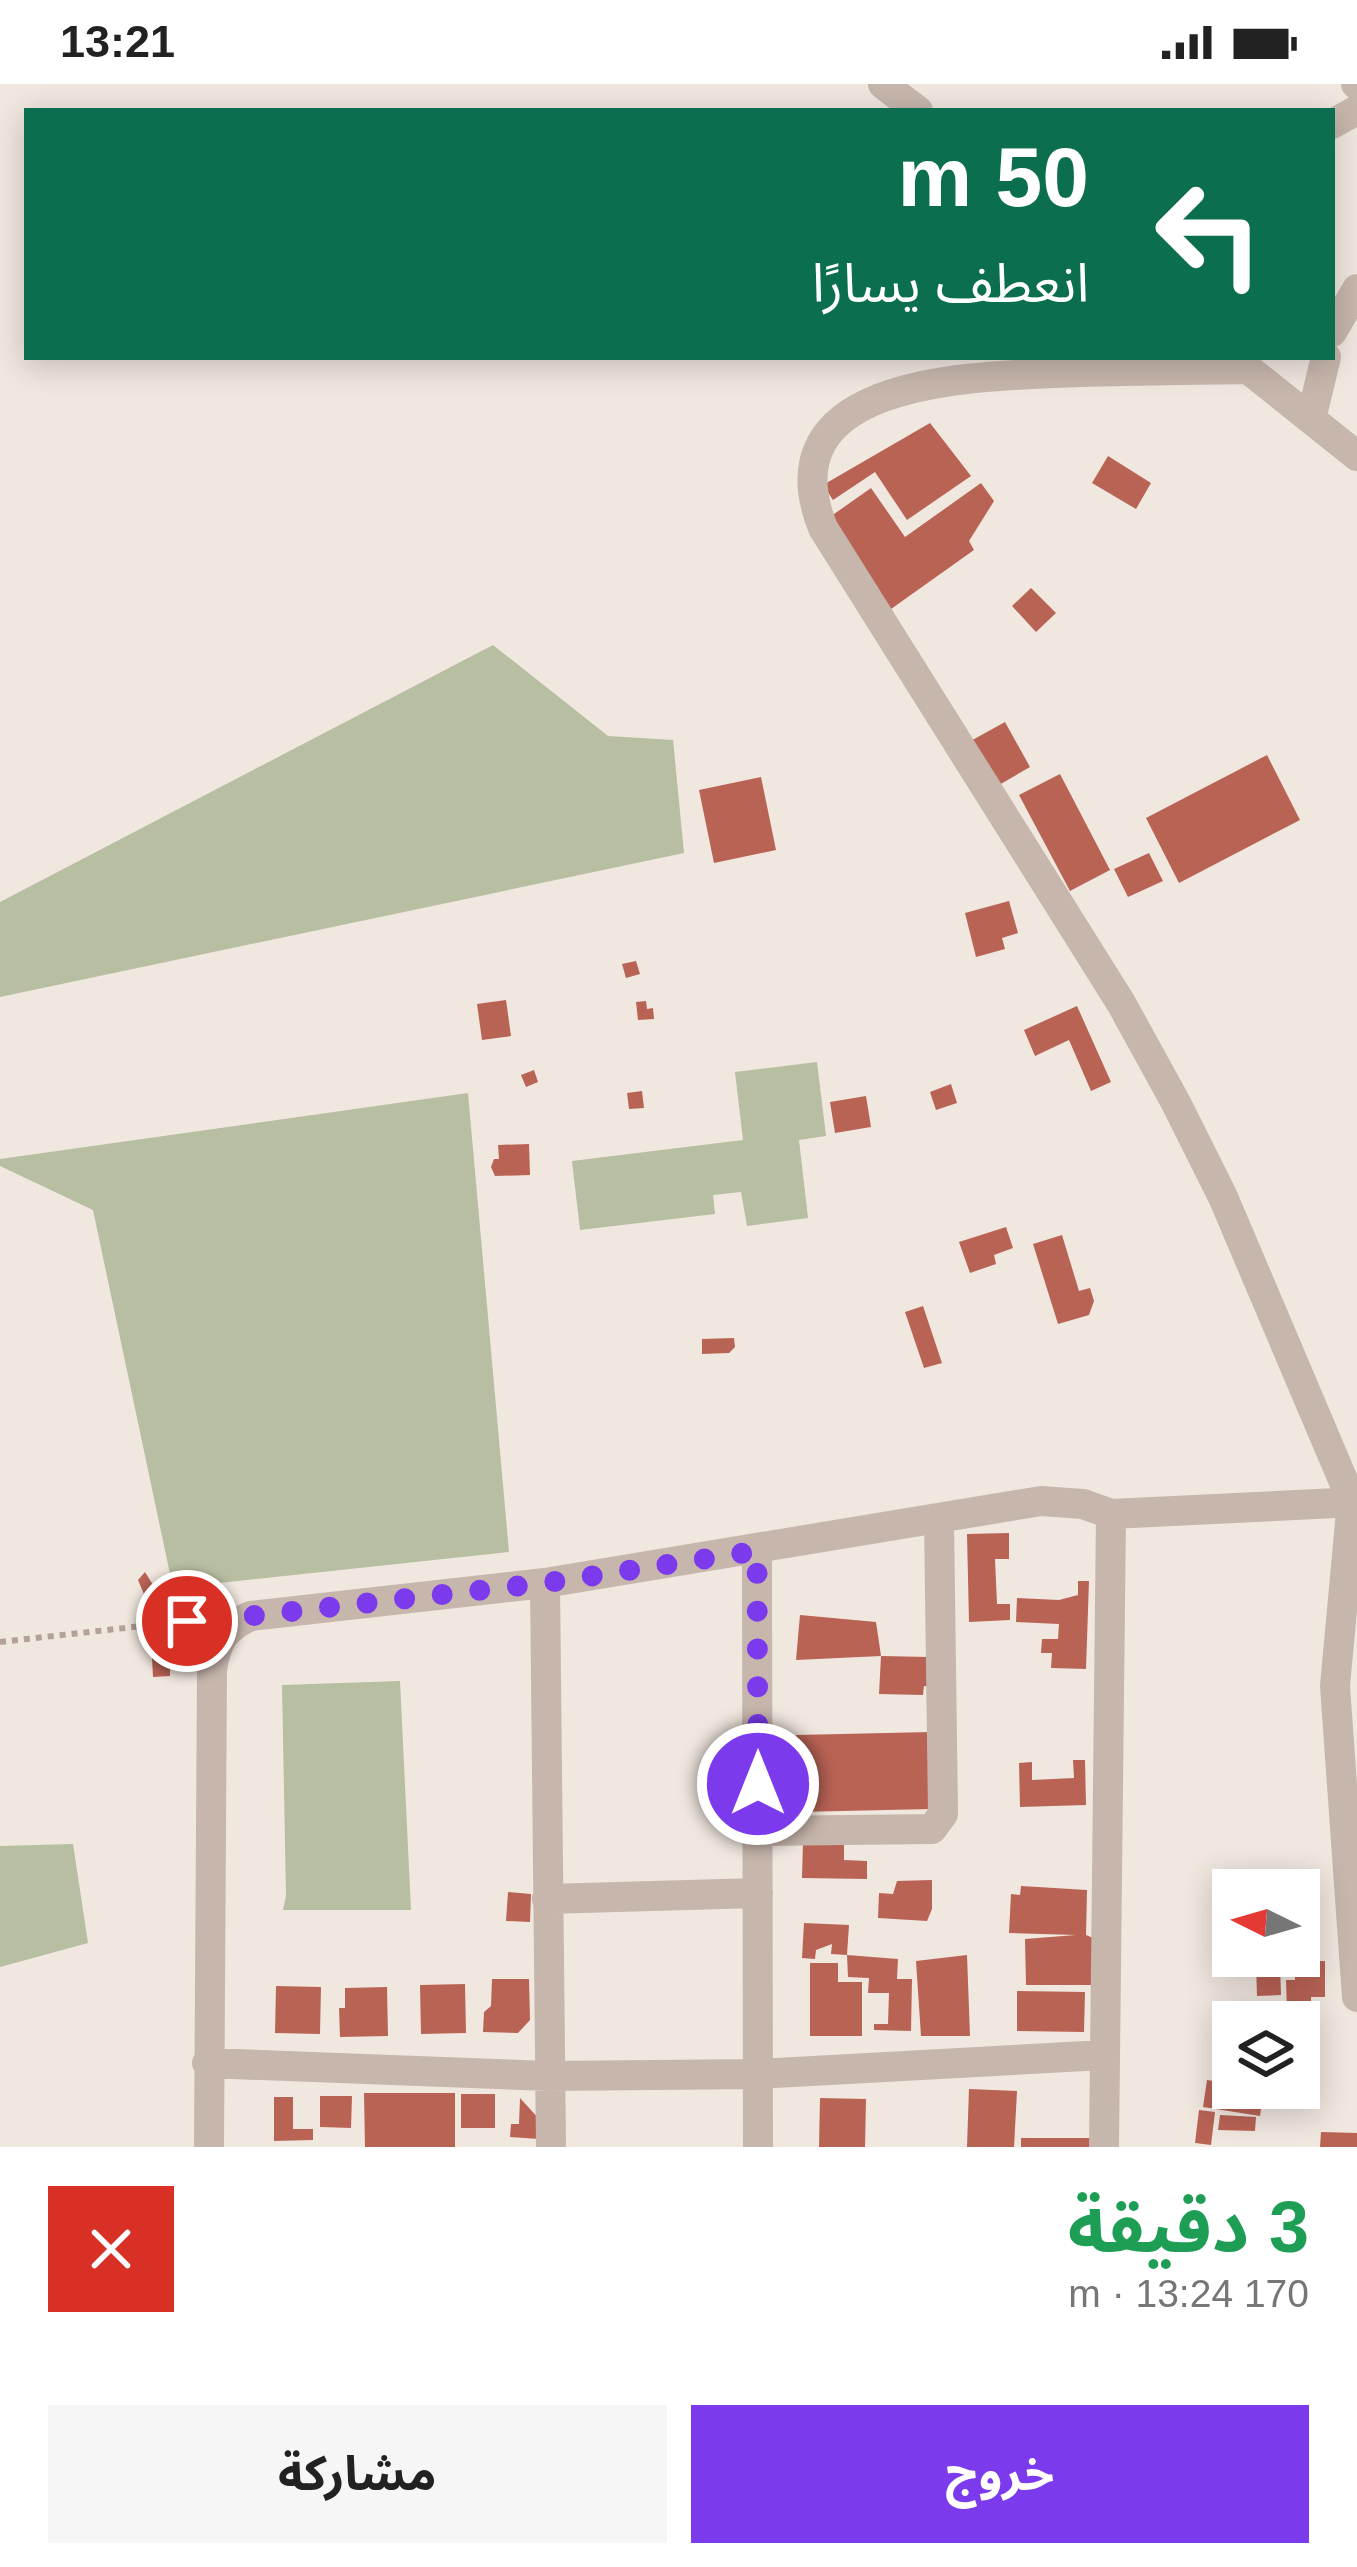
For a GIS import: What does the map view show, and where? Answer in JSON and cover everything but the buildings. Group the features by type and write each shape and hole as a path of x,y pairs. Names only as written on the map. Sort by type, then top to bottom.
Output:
{"street":[{"path":"884,84 914,108"},
{"path":"1335,327 1357,289"},
{"path":"1311,419 1325,360"},
{"path":"1357,456 1240,363 983,376 894,392 840,421 818,448 810,470 810,496 823,528 1121,1003 1176,1103 1223,1197 1354,1501 1346,1687 1357,1997"},
{"path":"209,2147 212,1670 223,1634 234,1623 251,1616 545,1583 1064,1500 1111,1514 1354,1501"},
{"path":"1104,2147 1111,1514"},
{"path":"758,1831 932,1829 943,1814 939,1519"},
{"path":"757,1551 758,2147"},
{"path":"545,1583 551,2147"},
{"path":"547,1899 758,1893"},
{"path":"207,2063 548,2076 758,2074 1104,2055"}],"path":[{"path":"0,1642 187,1621 223,1634"}],"green space":[{"path":"493,645 608,736 673,740 684,853 0,997 0,902"},
{"path":"817,1062 826,1136 799,1140 808,1218 747,1226 741,1192 713,1195 715,1214 580,1230 572,1161 743,1140 735,1072"},
{"path":"468,1093 509,1552 173,1588 93,1210 0,1166 0,1159"},
{"path":"400,1681 411,1910 283,1910 282,1685"},
{"path":"73,1844 88,1943 0,1967 0,1846"}],"route":[{"path":"187,1621 223,1634 251,1616 545,1583 757,1551 758,1784"}]}
